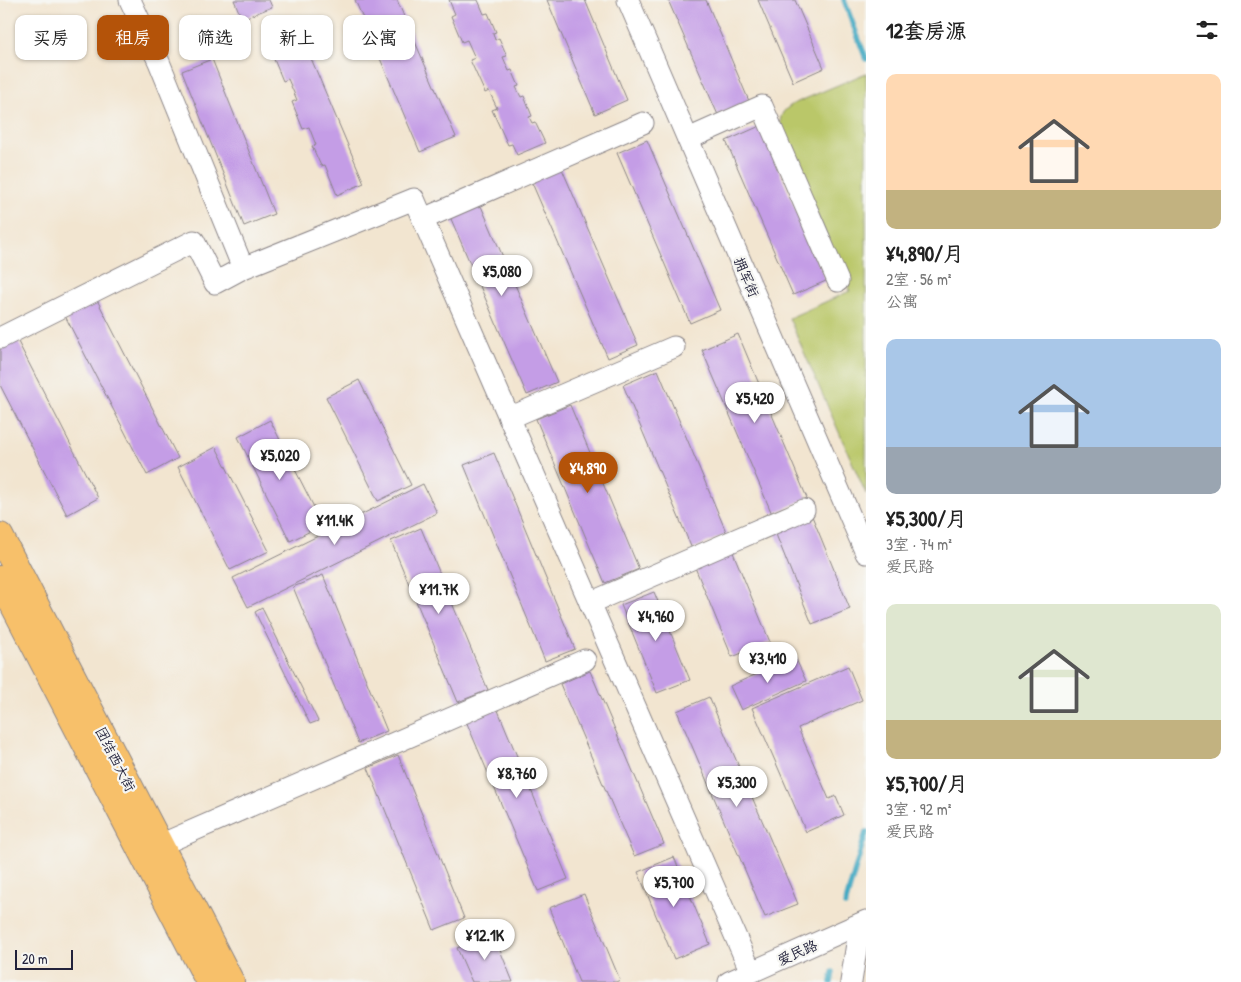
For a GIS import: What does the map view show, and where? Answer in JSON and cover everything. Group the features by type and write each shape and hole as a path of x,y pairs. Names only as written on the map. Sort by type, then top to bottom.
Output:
{"main road":[{"name":"团结西大街","path":"0,536 231,982"},
{"name":"团结西大街","path":"0,579 209,982"}],"street":[{"path":"130,0 159,62 243,268"},
{"name":"拥军街","path":"628,0 866,553"},
{"path":"688,139 762,106 838,281"},
{"path":"423,219 643,123"},
{"path":"0,338 194,241 215,282 243,268 414,199 751,972"},
{"path":"509,418 674,347"},
{"path":"590,603 804,510"},
{"path":"160,845 585,660"},
{"path":"851,982 863,923"},
{"name":"爱民路","path":"729,982 863,923"}],"green space":[{"path":"866,73 866,494 789,318 850,291 780,129 780,120 786,109 793,104"}],"building":[{"path":"234,0 269,0 272,7 251,15 240,15"},
{"path":"355,0 397,0 403,15 361,15"},
{"path":"449,0 478,0 484,14 488,13 496,32 493,33 495,40 499,38 507,56 503,57 509,71 512,70 519,86 516,87 521,97 524,96 532,116 529,117 532,123 535,122 545,143 517,155 512,144 508,145 492,110 497,108 489,91 485,93 470,60 475,58 467,40 462,42 451,16 455,14"},
{"path":"547,0 585,0 627,100 595,114"},
{"path":"668,0 706,0 749,101 718,115"},
{"path":"758,0 795,0 824,68 793,82"},
{"path":"415,42 456,137 420,152 381,60 415,60"},
{"path":"212,60 274,214 244,226 182,71"},
{"path":"274,60 312,60 364,183 337,195 325,165 321,166 312,146 316,145 309,127 303,129 292,102 297,100 288,79 283,81"},
{"path":"760,126 826,281 793,295 726,141"},
{"path":"647,140 720,310 690,323 617,153"},
{"path":"559,162 638,345 608,358 529,176"},
{"path":"478,199 557,382 527,395 448,212"},
{"path":"95,296 178,458 147,475 63,312"},
{"path":"738,334 807,498 772,514 702,350"},
{"path":"15,336 98,498 67,515 0,385 0,344"},
{"path":"658,370 727,534 692,549 623,385"},
{"path":"359,380 411,485 378,501 326,397"},
{"path":"570,405 639,569 605,583 536,419"},
{"path":"270,420 323,525 290,541 238,437"},
{"path":"216,447 269,551 230,570 178,467"},
{"path":"494,453 575,649 545,661 464,465"},
{"path":"423,484 437,513 248,607 233,578"},
{"path":"812,516 850,609 812,624 775,532"},
{"path":"421,528 488,690 458,702 391,541"},
{"path":"732,550 770,642 732,657 694,565"},
{"path":"323,575 387,731 358,743 293,587"},
{"path":"654,592 690,680 657,693 621,605"},
{"path":"262,608 318,721 310,724 255,612"},
{"path":"795,657 806,681 741,710 730,686"},
{"path":"848,666 862,700 798,728 829,799 836,796 844,815 806,832 752,708"},
{"path":"590,671 664,844 634,856 560,684"},
{"path":"709,697 798,904 765,917 677,711"},
{"path":"497,708 568,879 538,891 466,721"},
{"path":"398,755 464,918 434,930 368,768"},
{"path":"674,857 710,944 674,959 638,872"},
{"path":"584,894 620,980 616,982 579,982 549,908"},
{"path":"493,933 513,982 472,982 457,948"}],"waterway":[{"path":"844,0 866,59"},
{"path":"845,905 866,832"},
{"path":"831,982 833,972"}]}
